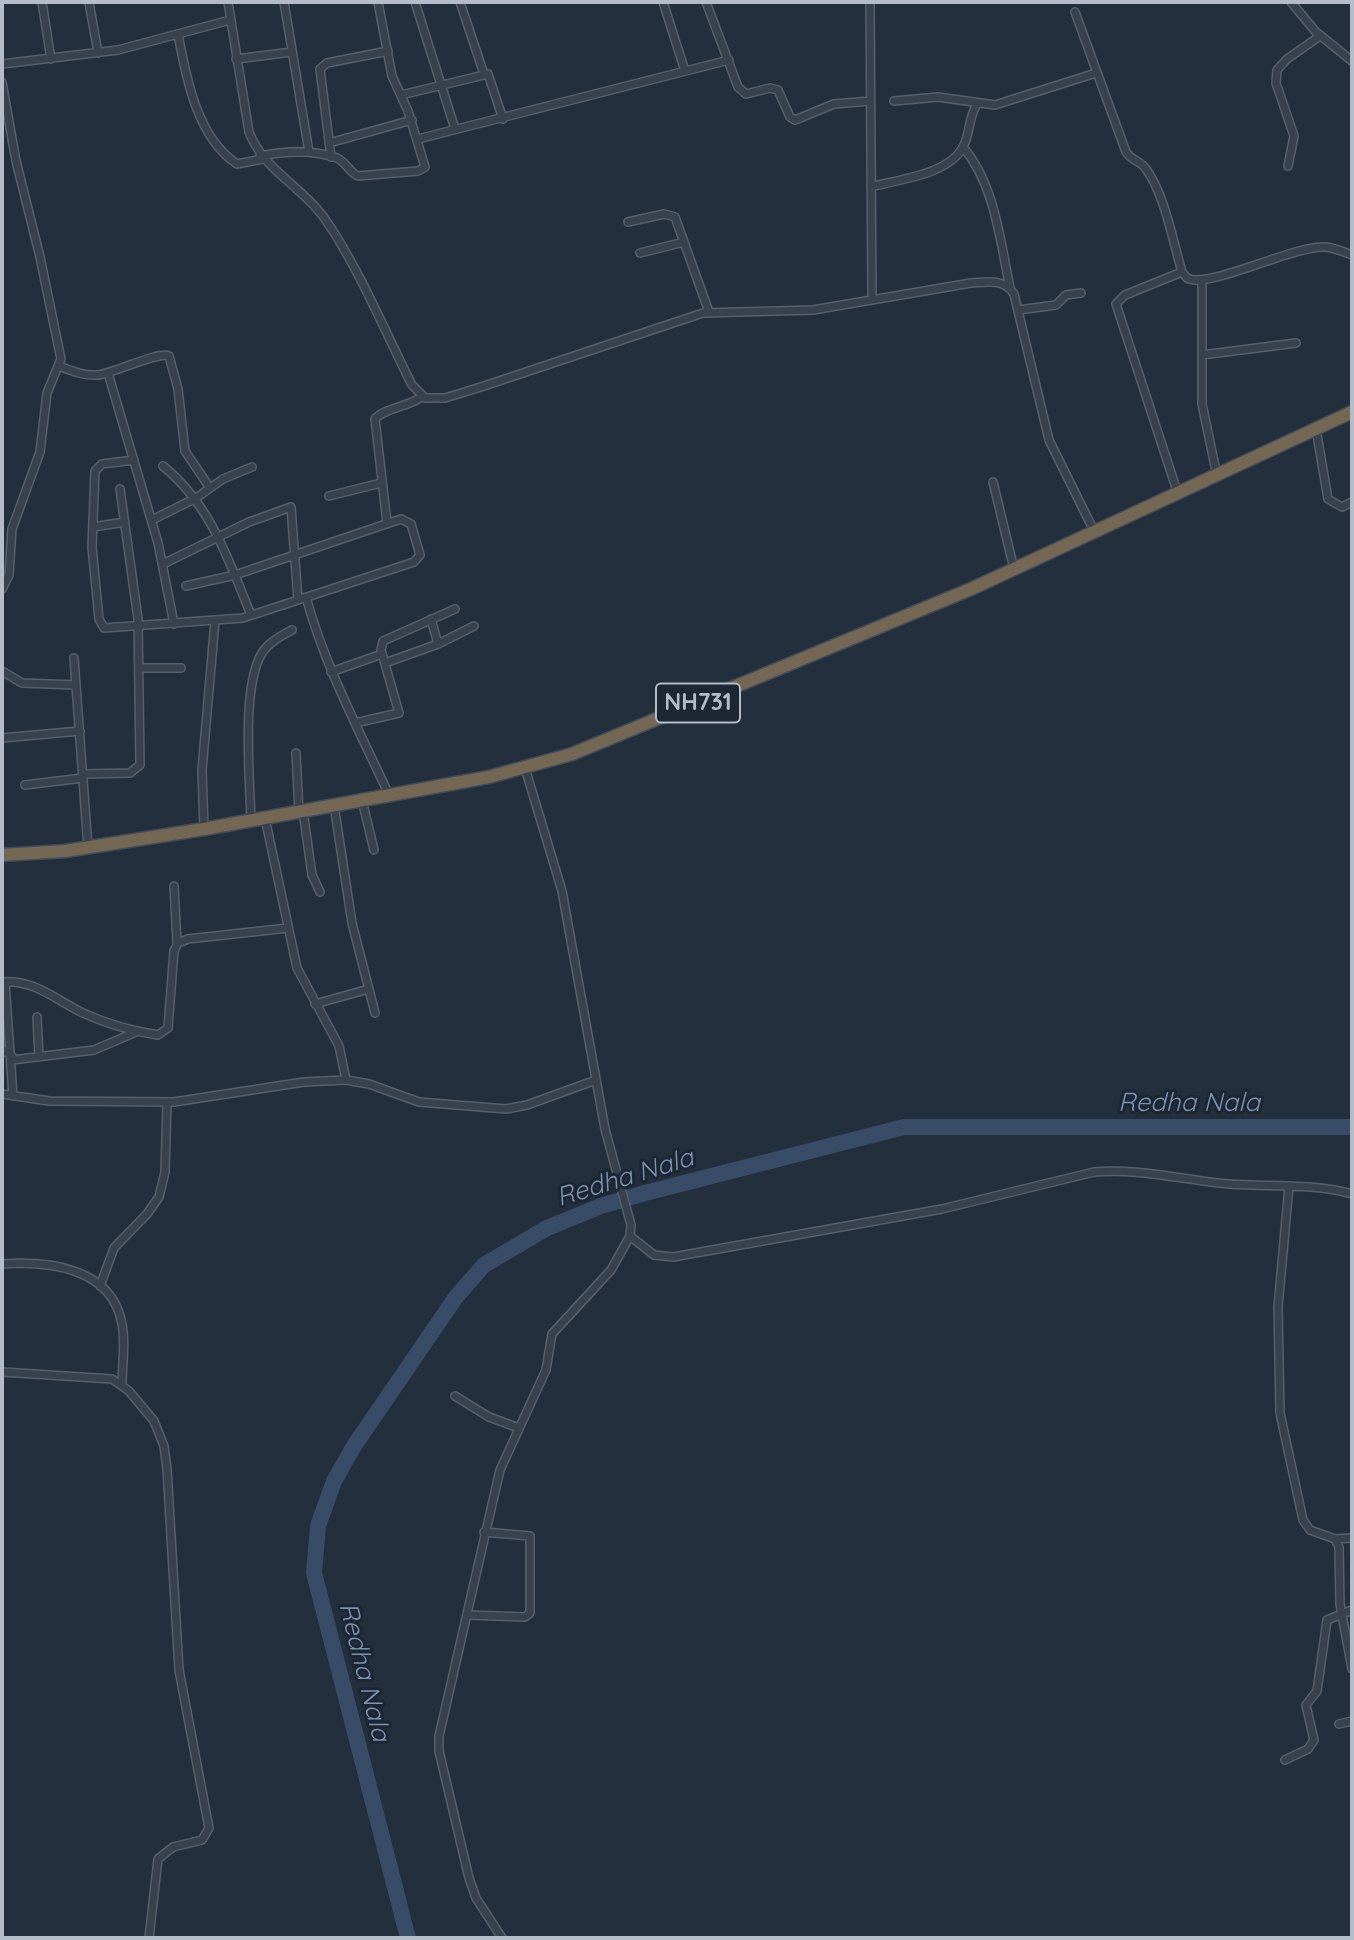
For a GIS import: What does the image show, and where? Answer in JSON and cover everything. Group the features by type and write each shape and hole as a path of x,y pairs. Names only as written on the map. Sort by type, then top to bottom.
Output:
{"highway":[{"name":"NH731","path":"2,855 88,848 204,830 525,768 572,754 1095,534 1352,412"}],"street":[{"path":"42,2 51,59"},
{"path":"89,2 98,53"},
{"path":"228,2 249,132 262,158 314,205 328,223 412,385 423,396 433,400 672,321 709,312 798,312 971,283 999,282 1010,288"},
{"path":"284,2 309,152"},
{"path":"178,34 184,65 207,130 237,164 286,151 331,157 342,161 358,176 418,171 426,164 392,76 378,2"},
{"path":"415,2 456,129"},
{"path":"460,2 484,74"},
{"path":"663,2 685,71"},
{"path":"706,2 741,91 750,94 770,88 778,90 790,117 795,120 834,104 870,101"},
{"path":"870,2 872,299"},
{"path":"1291,2 1320,36 1352,61"},
{"path":"1075,12 1126,152 1133,161 1145,167 1152,181 1182,272 1190,281 1202,281 1316,248 1334,249 1352,256"},
{"path":"2,64 98,53 230,20"},
{"path":"1288,166 1294,136 1276,83 1276,70 1320,36"},
{"path":"331,157 320,69 327,62 388,51"},
{"path":"236,59 292,52"},
{"path":"418,139 729,60"},
{"path":"894,101 937,97 977,104 1004,103 1096,73"},
{"path":"401,95 484,74 491,76 503,119"},
{"path":"2,82 16,161 60,347 59,366 47,393 40,452 15,518 9,575 2,589"},
{"path":"871,187 936,169 963,147 969,120 977,104"},
{"path":"329,143 411,120"},
{"path":"963,147 977,164 986,184 1049,440 1095,534"},
{"path":"628,222 672,215 709,312"},
{"path":"640,253 684,242"},
{"path":"1178,495 1116,304 1125,295 1182,272"},
{"path":"1202,281 1202,404 1218,477"},
{"path":"1018,310 1056,305 1066,295 1081,293"},
{"path":"1202,355 1296,343"},
{"path":"59,366 82,374 108,373 161,354 169,356 175,372 185,451 210,488"},
{"path":"108,373 152,520 174,624"},
{"path":"387,523 375,419 423,396"},
{"path":"1315,429 1328,499 1342,507 1352,502"},
{"path":"134,460 96,467 93,527 100,623 104,628 215,621 251,615 377,576 418,558 420,549 408,520 387,523 235,575 186,586"},
{"path":"163,466 196,498 219,537 251,615"},
{"path":"152,520 252,467"},
{"path":"993,482 1014,569"},
{"path":"329,496 381,483"},
{"path":"25,785 83,776 130,773 140,765 139,624 120,489"},
{"path":"163,564 291,507 302,599 331,672 389,795"},
{"path":"93,527 125,522"},
{"path":"355,723 399,713 383,659 381,645 388,636 455,609"},
{"path":"431,619 438,644"},
{"path":"204,830 202,770 215,621"},
{"path":"331,672 438,644 474,626"},
{"path":"251,821 249,701 262,652 273,641 292,630"},
{"path":"74,658 88,848"},
{"path":"140,668 181,668"},
{"path":"2,671 22,683 76,685"},
{"path":"2,738 80,731"},
{"path":"296,753 301,812 312,875 320,892"},
{"path":"502,1938 481,1908 469,1878 439,1751 439,1736 499,1470 546,1370 552,1334 611,1270 630,1236 596,1080 565,904 525,768"},
{"path":"362,800 373,850"},
{"path":"334,805 352,923 375,1013"},
{"path":"265,818 297,968 342,1055 346,1080"},
{"path":"13,1097 4,982 30,984 84,1013 137,1032 158,1035 166,1031 177,944 174,886"},
{"path":"177,944 188,939 288,928"},
{"path":"315,1004 369,989"},
{"path":"37,1017 38,1057"},
{"path":"2,1049 12,1058 94,1050 137,1032"},
{"path":"2,1094 49,1101 167,1102 304,1082 346,1080 369,1084 419,1102 506,1109 521,1107 596,1080"},
{"path":"100,1286 114,1248 147,1214 162,1188 167,1102"},
{"path":"630,1236 654,1255 673,1257 900,1217 1081,1175 1120,1170 1227,1184 1289,1186 1352,1194"},
{"path":"1289,1186 1278,1307 1281,1421 1303,1520 1310,1530 1335,1539 1352,1538"},
{"path":"2,1264 61,1265 100,1286 117,1306 123,1326 122,1384"},
{"path":"2,1372 100,1376 122,1384 146,1409 164,1446 179,1670 209,1828 202,1840 173,1847 158,1859 149,1938"},
{"path":"455,1396 489,1417 519,1428"},
{"path":"468,1615 525,1617 530,1613 530,1536 484,1532"},
{"path":"1335,1539 1340,1555 1342,1612 1352,1669"},
{"path":"1285,1760 1313,1743 1306,1705 1317,1691 1325,1623 1329,1617 1352,1611"},
{"path":"1339,1724 1352,1721"}],"waterway":[{"name":"Redha Nala","path":"408,1938 314,1573 318,1526 334,1481 354,1446 456,1297 484,1265 547,1228 601,1206 904,1127 1352,1127"}]}
